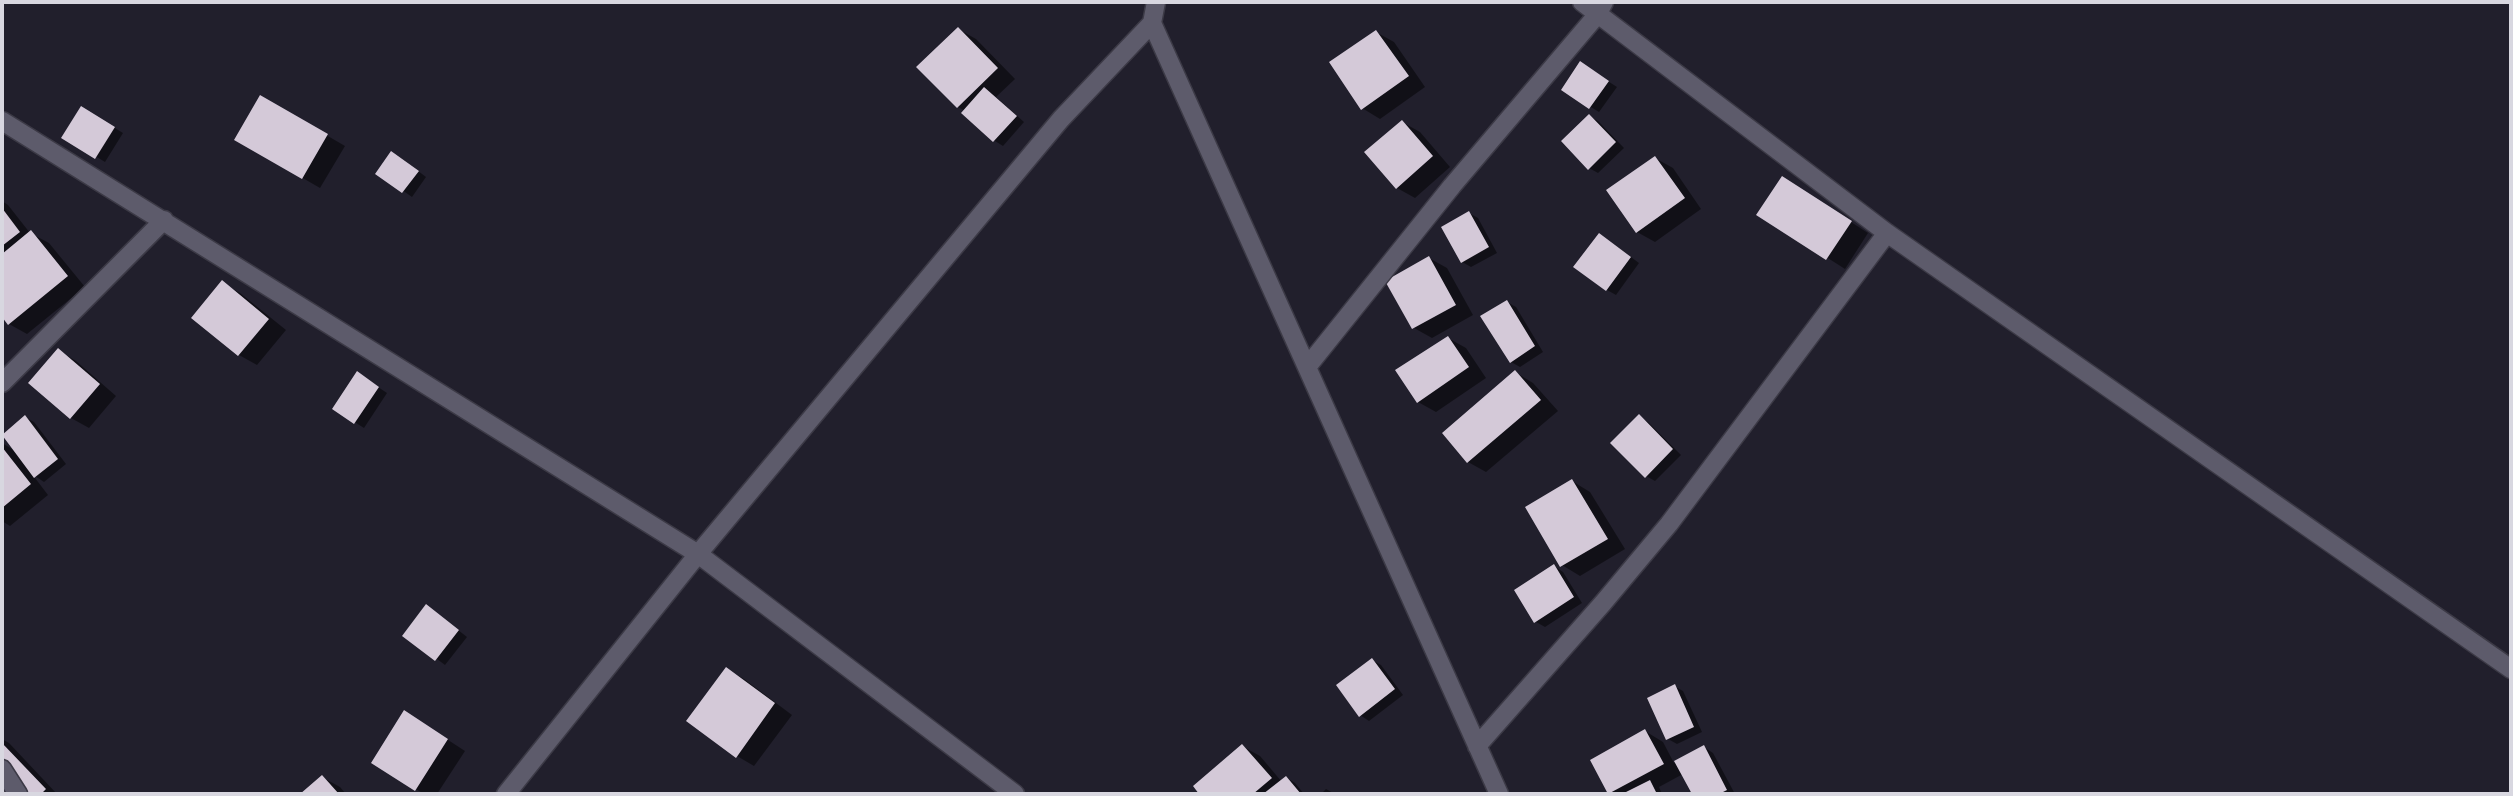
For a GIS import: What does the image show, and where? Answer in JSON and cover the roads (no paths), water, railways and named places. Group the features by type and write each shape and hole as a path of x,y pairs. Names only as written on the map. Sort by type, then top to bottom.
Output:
{"street":[{"path":"506,794 698,554 1061,119 1152,23 1156,2"},
{"path":"1582,2 1601,8 1887,233 2511,669"},
{"path":"1307,367 1452,186 1601,8"},
{"path":"1152,23 1499,794"},
{"path":"2,121 698,554 1015,794"},
{"path":"2,383 164,220"},
{"path":"1477,746 1669,524 1887,233"},
{"path":"2,769 18,794"}]}
